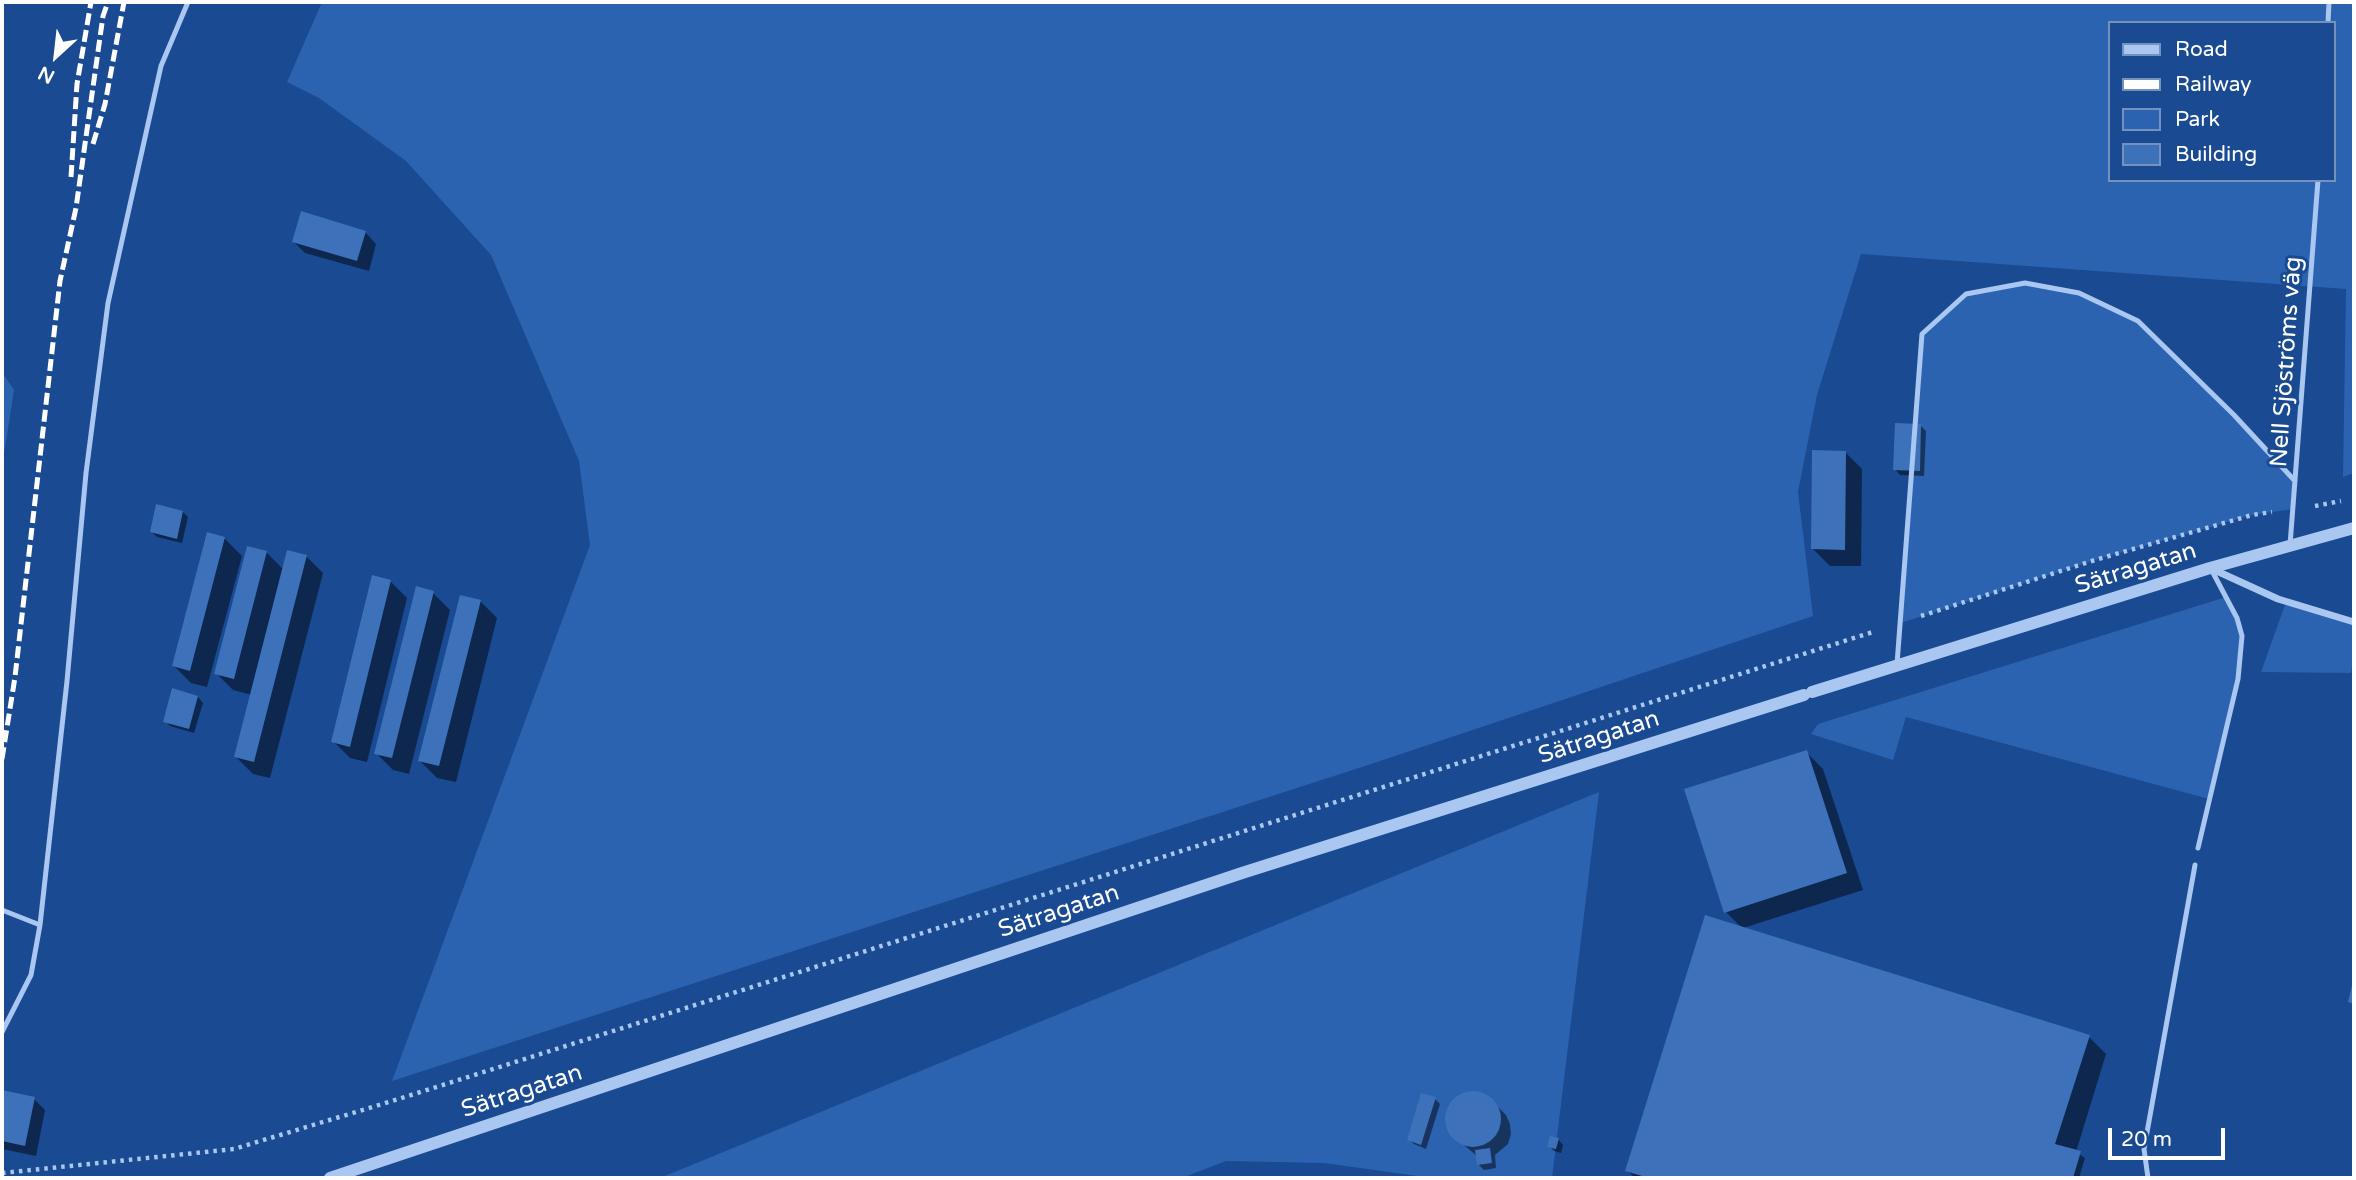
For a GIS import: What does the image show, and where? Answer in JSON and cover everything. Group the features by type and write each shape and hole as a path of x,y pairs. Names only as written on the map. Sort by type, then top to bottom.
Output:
{"street":[{"name":"Sätragatan","path":"330,1178 1242,873 1897,664 2210,568 2354,528"},
{"path":"2210,568 2278,600 2354,622"}],"lane":[{"path":"2,1032 31,975 40,925 67,681 86,473 108,303 161,66 188,2"},
{"path":"2328,21 2329,2"},
{"name":"Nell Sjöströms väg","path":"2290,545 2318,182"},
{"path":"1897,664 1922,334 1966,294 2025,283 2079,293 2138,321 2234,415 2295,481"},
{"path":"2198,848 2238,679 2242,636 2237,618 2210,568"},
{"path":"2148,1178 2144,1149 2195,865"},
{"path":"2,910 40,925"}],"path":[{"path":"2,1173 234,1149 416,1094 2194,531 2252,515 2354,499"}],"green space":[{"path":"322,2 2354,2 2354,473 2343,477 2346,289 1861,254 1817,395 1798,492 1813,616 1371,764 392,1081 590,545 579,461 491,255 406,161 319,98 287,82"},
{"path":"2025,283 2079,293 2138,321 2295,481 2293,509 2252,515 2095,560 1901,623 1922,334 1966,294"},
{"path":"2,372 14,390 2,467"},
{"path":"2226,597 2242,636 2238,679 2209,799 1906,717 1893,760 1811,734 1818,724"},
{"path":"2286,602 2354,622 2351,673 2261,672"},
{"path":"1599,792 1552,1178 1432,1178 1324,1163 1226,1161 1182,1178 660,1178"}],"building":[{"path":"301,211 366,231 357,261 292,242"},
{"path":"1895,423 1921,424 1920,471 1893,470"},
{"path":"1812,450 1846,451 1845,550 1811,549"},
{"path":"156,504 183,511 177,539 150,532"},
{"path":"207,532 225,537 190,671 172,666"},
{"path":"247,546 267,551 234,679 214,674"},
{"path":"287,550 307,555 254,762 234,757"},
{"path":"372,575 391,580 350,747 331,742"},
{"path":"416,586 434,591 392,758 374,754"},
{"path":"460,595 481,600 439,766 418,761"},
{"path":"172,688 198,696 189,729 163,722"},
{"path":"1807,750 1847,873 1724,913 1684,789"},
{"path":"1705,915 2090,1035 2055,1144 2081,1151 2073,1178 1649,1178 1625,1171"},
{"path":"2354,981 2354,1004 2348,1002"},
{"path":"2,1090 35,1097 25,1146 2,1141"},
{"path":"1473,1091 1488,1096 1496,1104 1501,1119 1496,1134 1488,1142 1473,1147 1458,1142 1450,1134 1445,1119 1450,1104 1458,1096"},
{"path":"1421,1093 1436,1097 1421,1145 1407,1140"},
{"path":"1550,1136 1559,1138 1556,1149 1547,1147"},
{"path":"1490,1148 1492,1163 1477,1165 1475,1150"}],"railway":[{"path":"71,177 77,84 91,2"},
{"path":"2,759 15,677 60,281 76,208 103,16 108,2"},
{"path":"93,144 105,104 124,2"}]}
